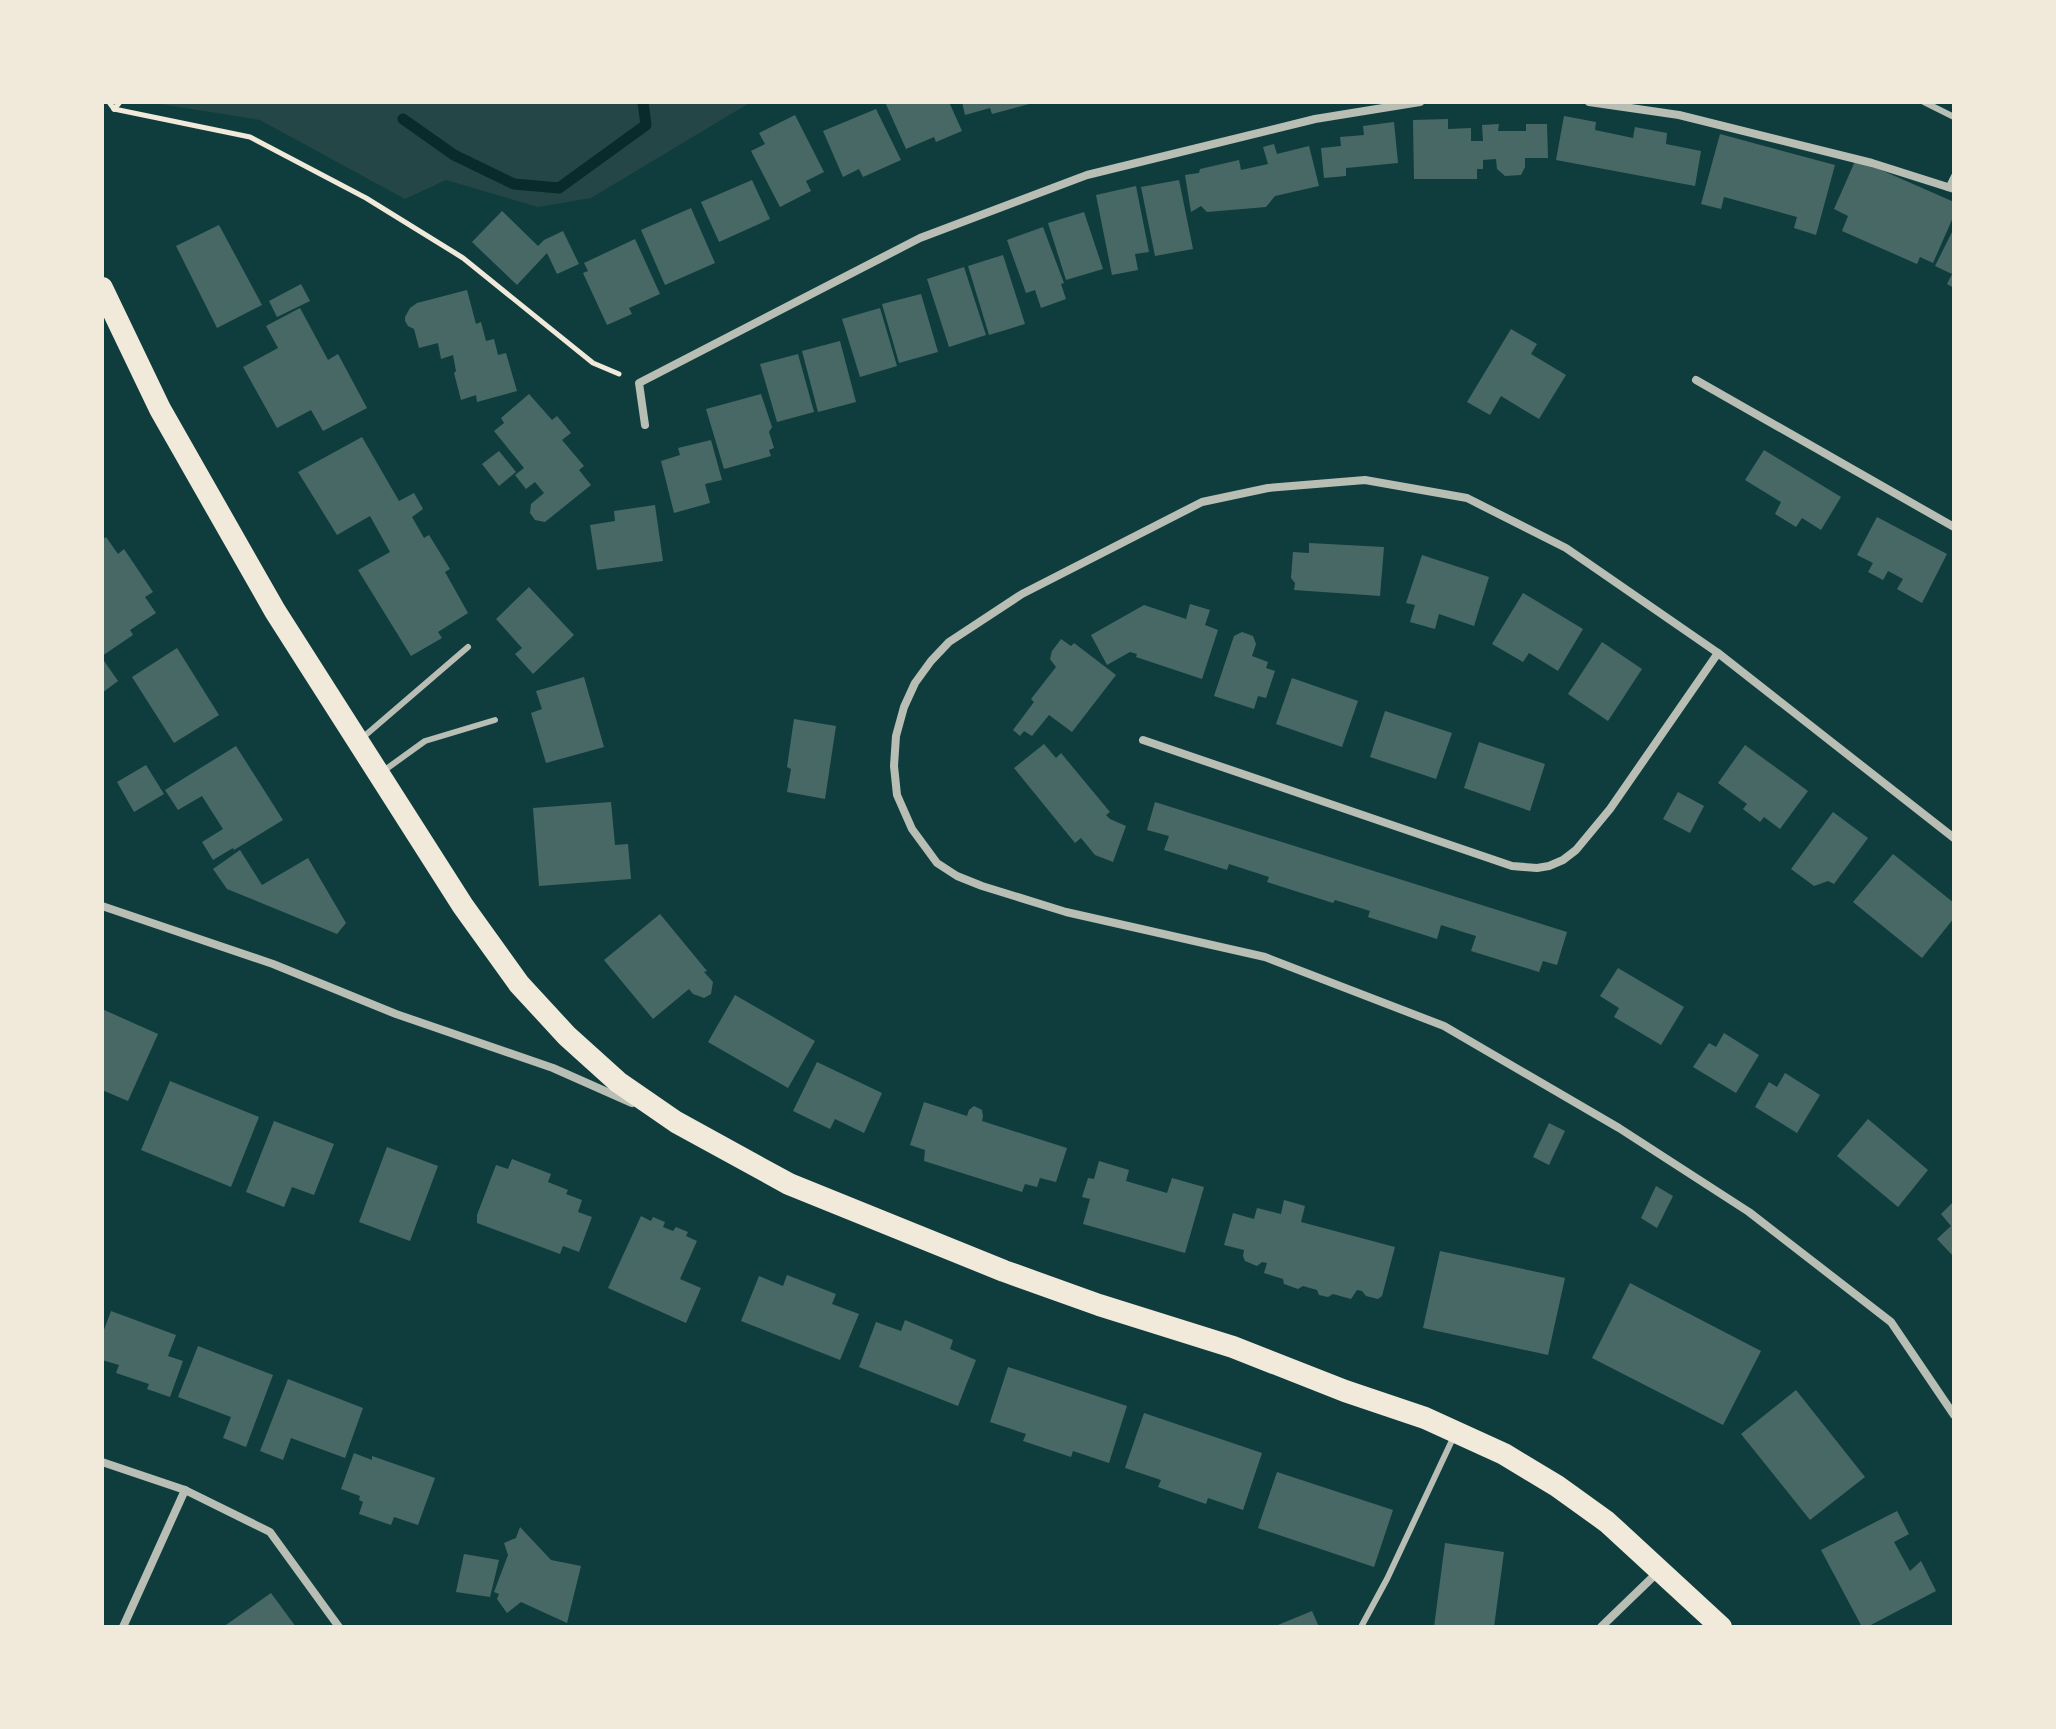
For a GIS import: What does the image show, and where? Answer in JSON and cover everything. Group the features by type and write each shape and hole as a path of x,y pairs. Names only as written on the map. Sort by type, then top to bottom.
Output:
{"highway":[{"path":"102,288 160,409 275,611 463,906 519,984 567,1036 618,1082 676,1122 789,1184 1004,1271 1233,1347 1345,1391 1425,1418 1504,1454 1557,1486 1607,1522 1721,1627"}],"street":[{"path":"645,425 639,383 920,238 1087,175 1315,119 1420,102"},
{"path":"1589,102 1679,115 1872,163 1951,188"},
{"path":"1696,380 1954,527"},
{"path":"1954,838 1718,653 1566,548 1467,498 1365,480 1268,488 1202,502 1022,594 949,642 931,661 909,695 896,736 894,766 897,795 912,829 937,863 957,876 1066,912 1265,957 1444,1026 1619,1128 1749,1212 1891,1322 1954,1415"},
{"path":"1143,740 1512,866 1537,868 1563,860 1576,850 1610,809 1718,653"},
{"path":"102,906 273,964 396,1014 553,1068 676,1122"},
{"path":"102,1462 185,1490 270,1532 339,1627"},
{"path":"123,1627 185,1490"},
{"path":"1601,1627 1660,1570"}],"lane":[{"path":"1924,102 1954,117"},
{"path":"1951,188 1954,176"},
{"path":"358,741 468,647"},
{"path":"379,774 425,741 495,720"},
{"path":"1361,1627 1387,1579 1456,1431"}],"path":[{"path":"109,102 114,109 250,137 353,191 463,258 593,363 639,383"},
{"path":"114,109 120,102"}],"shaded area":[{"path":"148,102 751,102 591,198 538,207 446,180 405,199 260,120"}],"building":[{"path":"885,102 949,102 962,131 936,142 934,137 906,149"},
{"path":"962,102 1033,103 992,114 990,108 965,115"},
{"path":"876,109 901,160 863,177 859,169 843,177 823,131"},
{"path":"795,115 824,172 806,181 811,191 780,207 751,151 765,144 759,133"},
{"path":"1564,116 1596,122 1595,130 1633,138 1635,127 1667,133 1666,144 1701,151 1695,186 1556,160"},
{"path":"1448,119 1448,129 1471,128 1471,141 1483,141 1482,125 1499,124 1498,131 1526,131 1526,124 1547,124 1548,158 1525,158 1521,175 1505,176 1497,169 1496,159 1483,160 1483,169 1477,169 1477,179 1414,179 1413,120"},
{"path":"1394,122 1398,163 1346,168 1346,176 1324,178 1321,148 1341,146 1340,137 1364,135 1363,126"},
{"path":"1720,134 1835,165 1816,235 1794,228 1797,217 1724,197 1721,209 1701,204"},
{"path":"1274,144 1277,154 1309,146 1319,186 1275,196 1266,207 1207,212 1201,206 1191,212 1185,175 1239,160 1241,170 1268,164 1263,147"},
{"path":"1856,159 1954,202 1954,215 1933,263 1920,257 1917,264 1842,231 1848,216 1834,209"},
{"path":"752,180 770,219 719,242 701,202"},
{"path":"1179,180 1193,249 1155,256 1141,187"},
{"path":"1136,186 1149,252 1135,254 1138,270 1112,275 1096,195"},
{"path":"691,208 715,263 665,285 641,230"},
{"path":"502,211 538,246 563,231 579,264 557,274 547,253 517,285 472,242"},
{"path":"1084,212 1103,269 1066,280 1048,223"},
{"path":"219,225 262,305 217,328 176,246"},
{"path":"1043,227 1064,283 1061,284 1066,299 1041,308 1035,290 1026,293 1007,240"},
{"path":"1954,228 1954,288 1947,284 1952,274 1935,266"},
{"path":"635,239 660,294 629,308 632,314 607,325 583,273 588,271 584,263"},
{"path":"1003,255 1025,324 989,335 968,266"},
{"path":"964,267 986,335 949,347 927,279"},
{"path":"301,284 310,301 277,317 269,301"},
{"path":"467,290 476,324 481,322 486,341 494,339 498,355 506,353 517,391 477,402 476,395 461,400 453,355 441,359 438,343 419,348 414,329 405,321 410,308 417,303"},
{"path":"921,294 938,352 899,363 882,304"},
{"path":"300,308 328,360 338,354 367,408 323,431 311,410 277,428 243,367 278,348 266,326"},
{"path":"880,308 897,366 860,377 842,319"},
{"path":"1511,329 1537,344 1531,354 1566,375 1539,419 1501,396 1490,415 1467,402"},
{"path":"840,341 856,402 818,412 802,351"},
{"path":"798,354 814,412 777,422 760,364"},
{"path":"529,394 552,420 557,416 571,433 562,440 584,466 579,470 591,485 545,522 535,520 530,513 531,504 544,493 535,482 526,489 515,475 524,468 494,431 504,423 501,418"},
{"path":"761,394 772,427 769,432 774,448 769,450 771,456 724,469 706,409"},
{"path":"362,437 399,501 414,493 423,509 412,517 424,538 429,535 450,569 445,572 468,613 438,632 442,638 411,656 358,570 390,552 370,516 337,535 298,472"},
{"path":"711,440 722,480 705,484 710,503 674,513 661,461 680,455 678,448"},
{"path":"1764,450 1841,497 1821,530 1802,518 1796,527 1775,514 1781,502 1745,480"},
{"path":"499,451 516,472 499,486 482,464"},
{"path":"655,505 663,561 597,570 590,525 615,521 614,511"},
{"path":"1877,517 1947,554 1922,603 1897,589 1903,579 1888,571 1883,580 1868,572 1873,563 1857,555"},
{"path":"106,537 118,554 124,549 153,592 145,597 156,613 130,630 133,635 102,656 102,540"},
{"path":"1309,543 1384,547 1380,596 1294,590 1295,583 1291,578 1293,552 1309,553"},
{"path":"1422,555 1489,577 1474,626 1439,614 1435,629 1410,622 1415,605 1406,603"},
{"path":"529,587 574,635 533,674 515,654 522,648 496,619"},
{"path":"1523,593 1583,629 1558,671 1529,653 1523,662 1492,644"},
{"path":"1190,604 1210,610 1205,625 1218,630 1202,679 1136,657 1137,654 1130,652 1107,665 1091,635 1144,605 1186,619"},
{"path":"1242,632 1253,636 1256,644 1252,656 1268,662 1266,668 1275,671 1266,698 1258,696 1254,709 1214,696 1234,636"},
{"path":"1061,639 1071,646 1074,643 1116,675 1072,732 1049,715 1032,736 1024,731 1020,736 1013,730 1034,702 1031,699 1056,667 1050,659"},
{"path":"1602,642 1642,669 1608,721 1568,694"},
{"path":"177,648 219,715 174,743 132,677"},
{"path":"102,658 118,681 102,693"},
{"path":"584,677 604,747 546,763 531,713 542,709 536,691"},
{"path":"1292,678 1358,701 1342,747 1276,724"},
{"path":"1385,711 1452,733 1436,779 1370,757"},
{"path":"794,719 836,726 825,799 787,792"},
{"path":"1479,742 1545,764 1530,811 1464,788"},
{"path":"1044,744 1056,758 1061,753 1110,812 1106,815 1110,819 1126,826 1113,862 1095,855 1081,838 1075,843 1014,768"},
{"path":"1745,745 1808,791 1780,829 1764,817 1760,822 1743,809 1747,804 1718,783"},
{"path":"236,746 283,820 213,860 202,842 223,829 202,796 178,810 165,790"},
{"path":"146,765 164,794 134,812 117,782"},
{"path":"1678,792 1704,806 1690,833 1663,819"},
{"path":"611,802 615,845 628,844 631,879 539,886 533,808"},
{"path":"1155,802 1567,932 1557,965 1543,961 1539,972 1471,951 1476,936 1441,925 1437,939 1368,917 1370,911 1267,882 1269,877 1229,864 1227,870 1164,850 1169,836 1147,830"},
{"path":"1833,812 1868,838 1834,884 1828,881 1814,886 1791,869"},
{"path":"240,850 262,885 308,858 346,923 337,934 227,889 213,869"},
{"path":"1893,854 1954,903 1954,918 1922,958 1853,902"},
{"path":"660,914 713,982 711,994 704,998 689,989 653,1019 604,960"},
{"path":"1618,968 1684,1007 1661,1045 1614,1017 1619,1008 1600,996"},
{"path":"735,995 815,1041 788,1088 708,1042"},
{"path":"102,1009 158,1034 128,1101 102,1090"},
{"path":"1724,1033 1759,1055 1736,1093 1693,1067 1709,1043 1716,1047"},
{"path":"817,1062 882,1093 864,1133 835,1119 830,1129 793,1111"},
{"path":"1785,1073 1820,1095 1797,1133 1755,1107 1769,1082 1777,1087"},
{"path":"170,1081 259,1117 231,1187 141,1150"},
{"path":"924,1102 967,1116 974,1106 982,1110 982,1121 1067,1148 1056,1182 1040,1178 1037,1187 1025,1184 1022,1192 924,1161 925,1150 910,1145"},
{"path":"1868,1119 1928,1170 1898,1207 1837,1156"},
{"path":"274,1121 334,1144 314,1195 292,1187 284,1207 246,1192"},
{"path":"1549,1123 1565,1131 1549,1165 1533,1157"},
{"path":"387,1147 438,1166 410,1241 359,1222"},
{"path":"512,1159 551,1174 548,1182 582,1200 578,1212 592,1217 579,1252 563,1246 560,1254 477,1223 477,1215 496,1165 508,1169"},
{"path":"1099,1161 1129,1170 1126,1181 1167,1193 1172,1178 1204,1187 1185,1253 1083,1224 1090,1199 1082,1197 1088,1178 1094,1179"},
{"path":"1656,1186 1673,1196 1657,1228 1641,1218"},
{"path":"1284,1200 1305,1206 1301,1222 1395,1247 1382,1296 1378,1299 1357,1290 1351,1299 1333,1294 1328,1297 1319,1295 1317,1290 1303,1286 1298,1289 1284,1284 1283,1279 1264,1273 1267,1263 1257,1266 1245,1261 1244,1250 1224,1245 1233,1213 1254,1219 1257,1208 1281,1214"},
{"path":"1954,1201 1954,1257 1937,1239 1951,1226 1941,1214"},
{"path":"641,1216 651,1221 653,1217 665,1222 663,1227 673,1231 676,1227 688,1232 686,1236 697,1241 680,1279 701,1288 686,1323 608,1288"},
{"path":"1440,1251 1565,1278 1548,1355 1423,1328"},
{"path":"787,1275 836,1294 832,1304 859,1314 840,1360 741,1321 759,1276 783,1286"},
{"path":"1630,1283 1761,1351 1723,1425 1592,1358"},
{"path":"111,1311 176,1335 168,1356 183,1361 170,1397 147,1389 149,1384 116,1373 119,1365 102,1360 102,1335"},
{"path":"905,1320 953,1340 950,1349 976,1360 958,1406 859,1367 876,1322 901,1331"},
{"path":"198,1346 273,1375 246,1447 223,1438 231,1417 178,1397"},
{"path":"1008,1367 1127,1406 1109,1463 1073,1451 1071,1457 1023,1441 1026,1434 990,1422"},
{"path":"288,1379 363,1408 345,1458 291,1438 283,1460 260,1451"},
{"path":"1796,1390 1865,1477 1810,1520 1741,1434"},
{"path":"1144,1413 1262,1453 1243,1510 1208,1498 1206,1504 1158,1487 1161,1480 1125,1468"},
{"path":"354,1453 372,1460 372,1456 435,1478 418,1525 394,1517 391,1525 359,1514 363,1502 359,1500 360,1496 341,1489"},
{"path":"1277,1472 1393,1510 1374,1567 1258,1528"},
{"path":"1897,1511 1909,1534 1894,1542 1910,1571 1921,1561 1936,1591 1862,1627 1821,1550"},
{"path":"520,1527 551,1560 581,1566 567,1623 521,1602 507,1613 497,1599 499,1594 494,1592 508,1555 504,1543 516,1538"},
{"path":"1445,1543 1504,1552 1494,1627 1434,1627"},
{"path":"464,1554 499,1560 490,1597 456,1592"},
{"path":"271,1593 296,1627 223,1627"},
{"path":"1312,1611 1319,1627 1273,1627"}],"waterway":[{"path":"403,119 454,155 514,184 559,188 646,125 643,102"}]}
